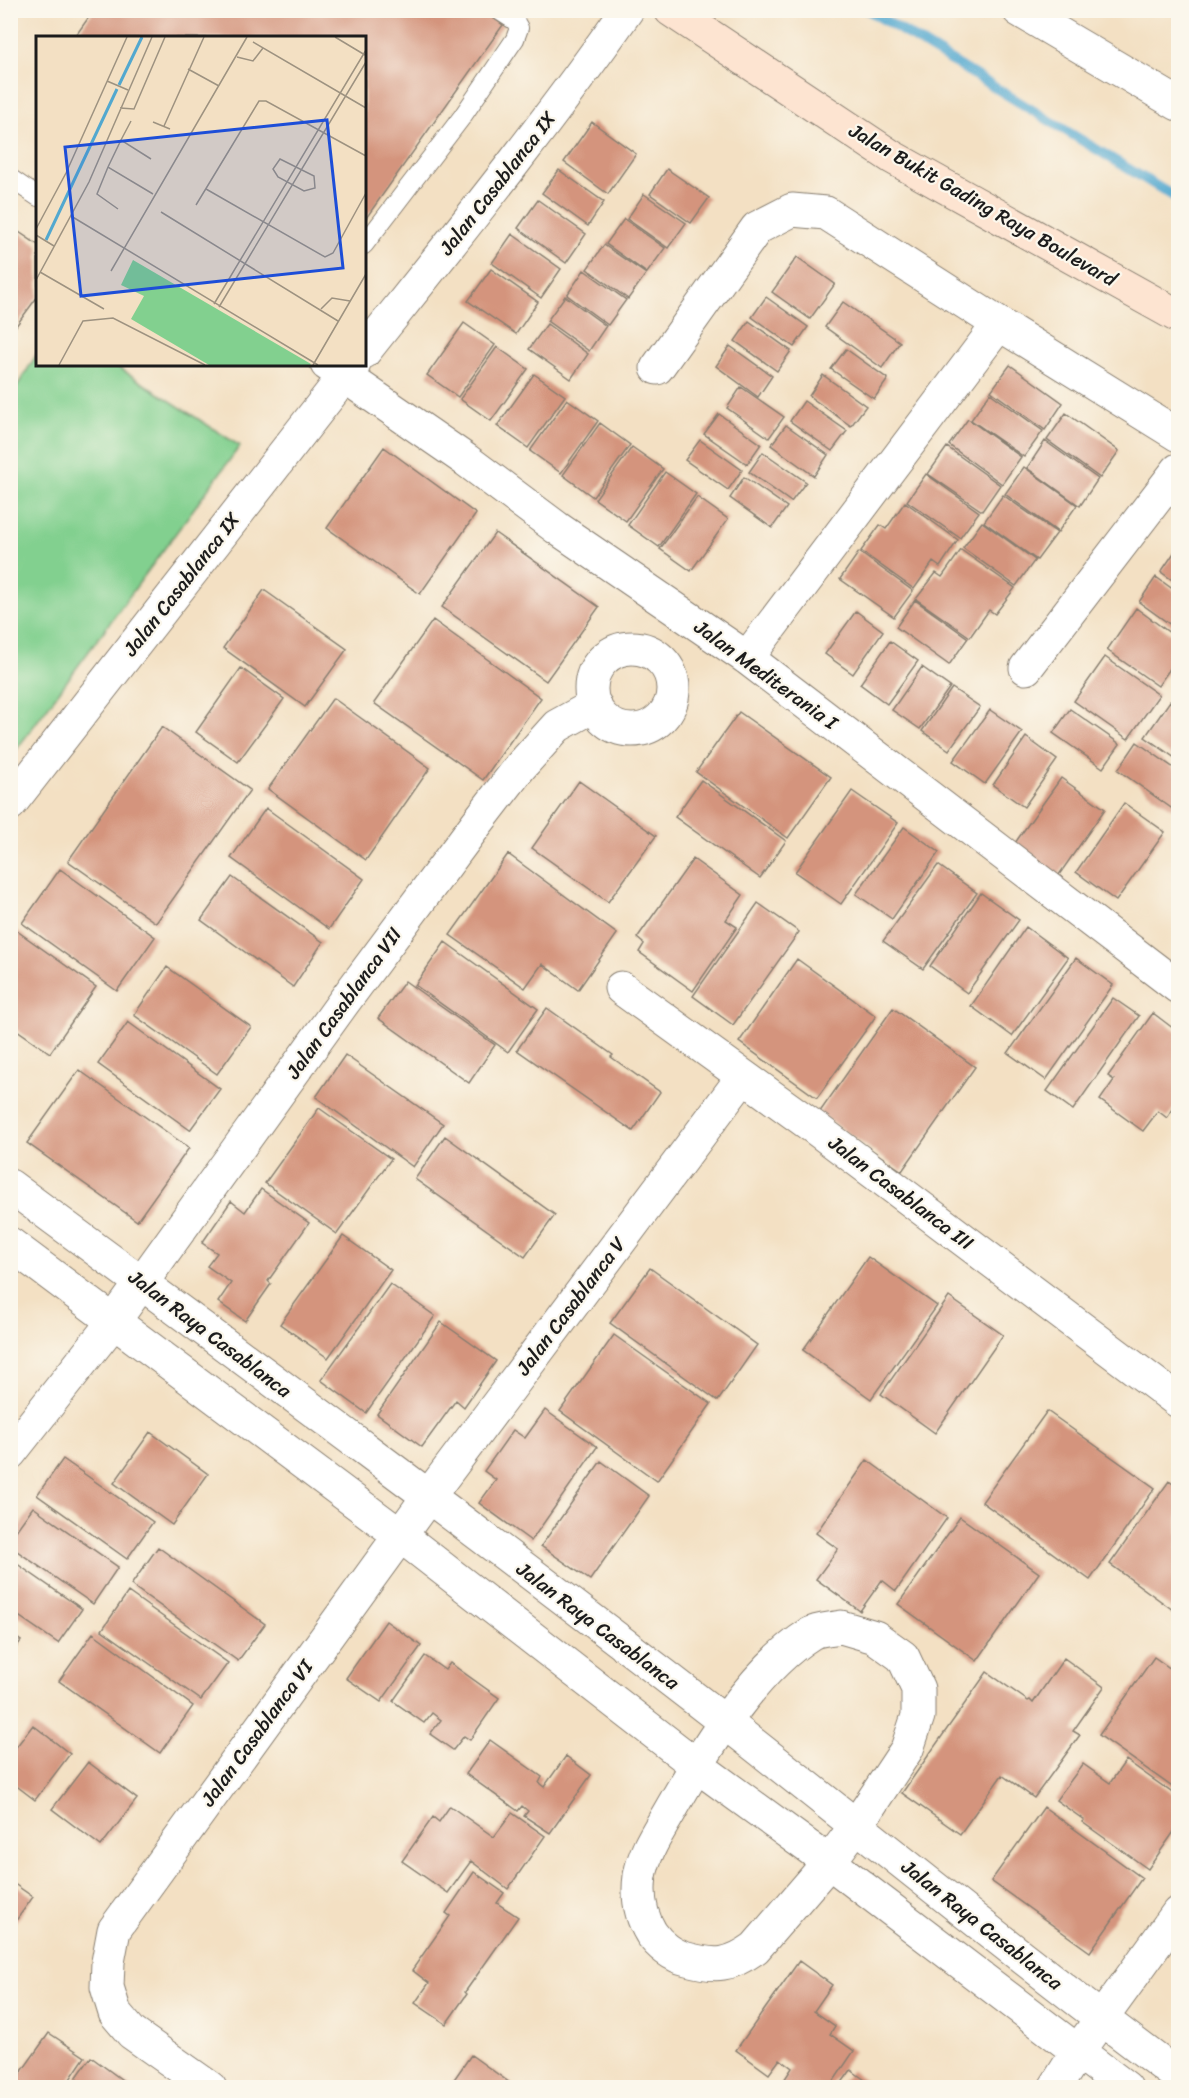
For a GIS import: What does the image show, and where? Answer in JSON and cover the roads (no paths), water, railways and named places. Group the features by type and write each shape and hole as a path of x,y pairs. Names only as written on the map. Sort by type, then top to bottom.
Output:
{"street":[{"name":"Jalan Casablanca IX","path":"366,342 512,167 627,10"},
{"name":"Jalan Bukit Gading Raya Boulevard","path":"670,10 892,156 1179,316"},
{"path":"1019,10 1179,104"},
{"path":"657,368 758,228 792,210 826,213 999,324 1179,435"},
{"path":"747,658 999,324"},
{"name":"Jalan Casablanca IX","path":"10,804 346,366"},
{"name":"Jalan Mediterania I","path":"350,366 466,460 557,528 747,658 1179,987"},
{"path":"1026,668 1179,470"},
{"name":"Jalan Casablanca VII","path":"10,1454 114,1321 349,994 520,767 558,726 595,705"},
{"name":"Jalan Casablanca III","path":"621,988 815,1128 1179,1401"},
{"name":"Jalan Casablanca V","path":"400,1536 743,1077"},
{"name":"Jalan Raya Casablanca","path":"10,1186 428,1497 725,1722 1101,2019 1179,2076"},
{"name":"Jalan Raya Casablanca","path":"10,1244 400,1536 696,1765 829,1862 1126,2088"},
{"name":"Jalan Casablanca VI","path":"210,2088 132,2033 115,2013 107,1987 108,1962 114,1930 400,1536"},
{"path":"841,1627 874,1637 903,1657 918,1689 918,1716 907,1749 856,1826 829,1862 755,1948 740,1959 724,1964 706,1964 682,1958 667,1949 655,1939 643,1919 639,1897 640,1876 646,1853 696,1765 725,1722 775,1661 813,1633 841,1627"},
{"path":"1054,2088 1078,2051 1179,1913"}],"lane":[{"path":"366,242 462,117 515,39 519,28 515,21 498,10"},
{"path":"10,178 36,196"}],"waterway":[{"path":"868,10 1178,199"}]}
